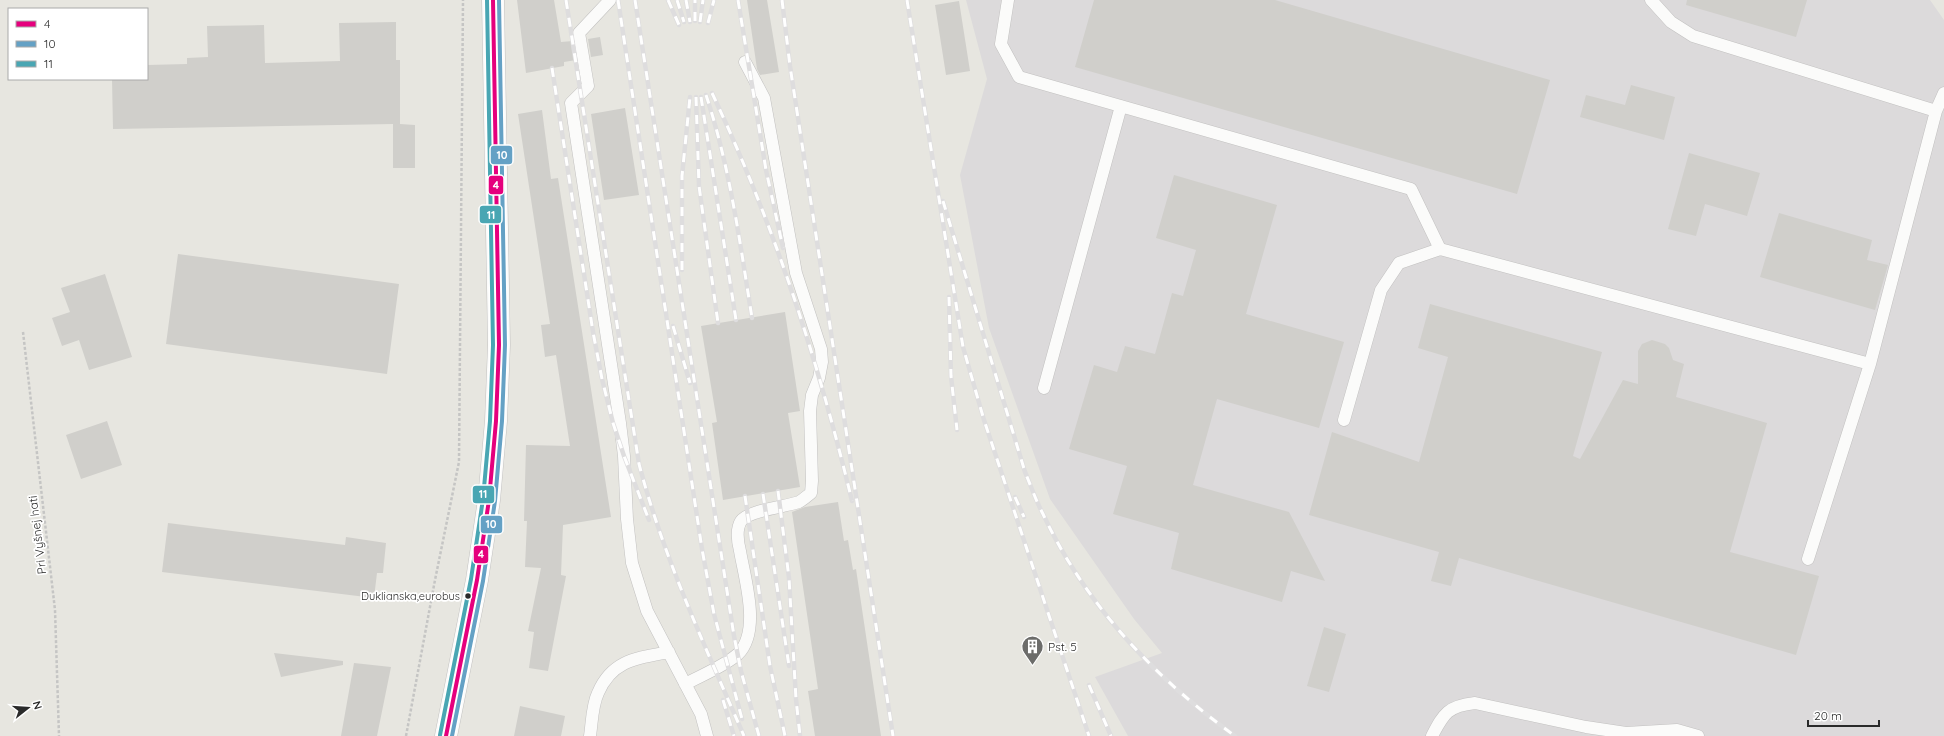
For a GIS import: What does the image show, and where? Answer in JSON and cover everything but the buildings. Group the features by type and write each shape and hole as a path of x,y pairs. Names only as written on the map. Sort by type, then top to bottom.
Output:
{"street":[{"path":"446,736 479,572 489,500 496,421 499,345 493,0"}],"lane":[{"path":"610,0 579,33 588,86 571,103 620,423 624,456 627,519 632,563 647,611 701,714 707,736"},
{"path":"1008,0 1001,44 1019,77 1411,189 1440,249"},
{"path":"1651,0 1671,22 1693,36 1936,111"},
{"path":"685,684 738,654 747,642 751,627 739,544 739,527 742,520 748,516 765,510 800,502 811,493 810,411 812,395 819,378 822,362 821,348 796,273 764,98 745,62"},
{"path":"1808,559 1870,364 1936,111 1944,93"},
{"path":"1044,388 1121,106"},
{"path":"1344,420 1381,290 1399,263 1440,249 1870,364"},
{"path":"590,736 597,694 615,668 638,657 669,652"},
{"path":"1432,736 1441,718 1457,705 1474,703 1586,727 1626,733 1677,730 1698,736"}],"path":[{"path":"406,736 459,462 463,0"},
{"name":"Pri Vyšnej hati","path":"23,332 55,610 59,736"}],"shaded area":[{"path":"966,0 1930,0 1944,20 1944,736 1128,736 1095,677 1162,653 1134,619 1050,499 989,328 960,175 987,79"}],"railway":[{"path":"566,0 639,464 660,534 686,602 744,736"},
{"path":"618,0 702,549 714,614 742,719"},
{"path":"635,0 734,636 741,671 759,736"},
{"path":"668,0 679,25"},
{"path":"677,0 684,22"},
{"path":"686,0 690,22"},
{"path":"695,0 695,21"},
{"path":"700,22 703,0"},
{"path":"708,23 714,0"},
{"path":"738,0 766,170 783,248"},
{"path":"782,0 790,66 893,736"},
{"path":"907,0 963,347 984,420 1089,736"},
{"path":"552,68 593,332 602,379 613,423 649,520"},
{"path":"712,93 775,242 809,344 839,448 852,501"},
{"path":"706,95 722,150 728,177 752,318"},
{"path":"682,270 682,176 690,97"},
{"path":"696,97 699,186 718,323"},
{"path":"701,97 736,320"},
{"path":"943,201 1025,472 1040,509 1060,547 1079,578 1125,637 1177,690 1235,736"},
{"path":"949,297 951,376 957,430"},
{"path":"673,326 690,383"},
{"path":"778,491 789,578 796,699 800,736"},
{"path":"763,494 789,666"},
{"path":"745,496 770,666 785,736"},
{"path":"1015,497 1024,517"},
{"path":"1089,685 1111,736"},
{"path":"723,700 734,736"}],"transit line":[{"name":"11","path":"440,735 471,579 483,499 490,421 493,345 487,0"},
{"name":"4","path":"446,736 477,580 489,500 496,421 499,345 493,0"},
{"name":"10","path":"452,736 483,581 495,501 502,421 505,345 499,0"}],"place":[{"name":"Duklianska,eurobus","path":"468,596"},
{"name":"Pst. 5","path":"1033,666"}]}
